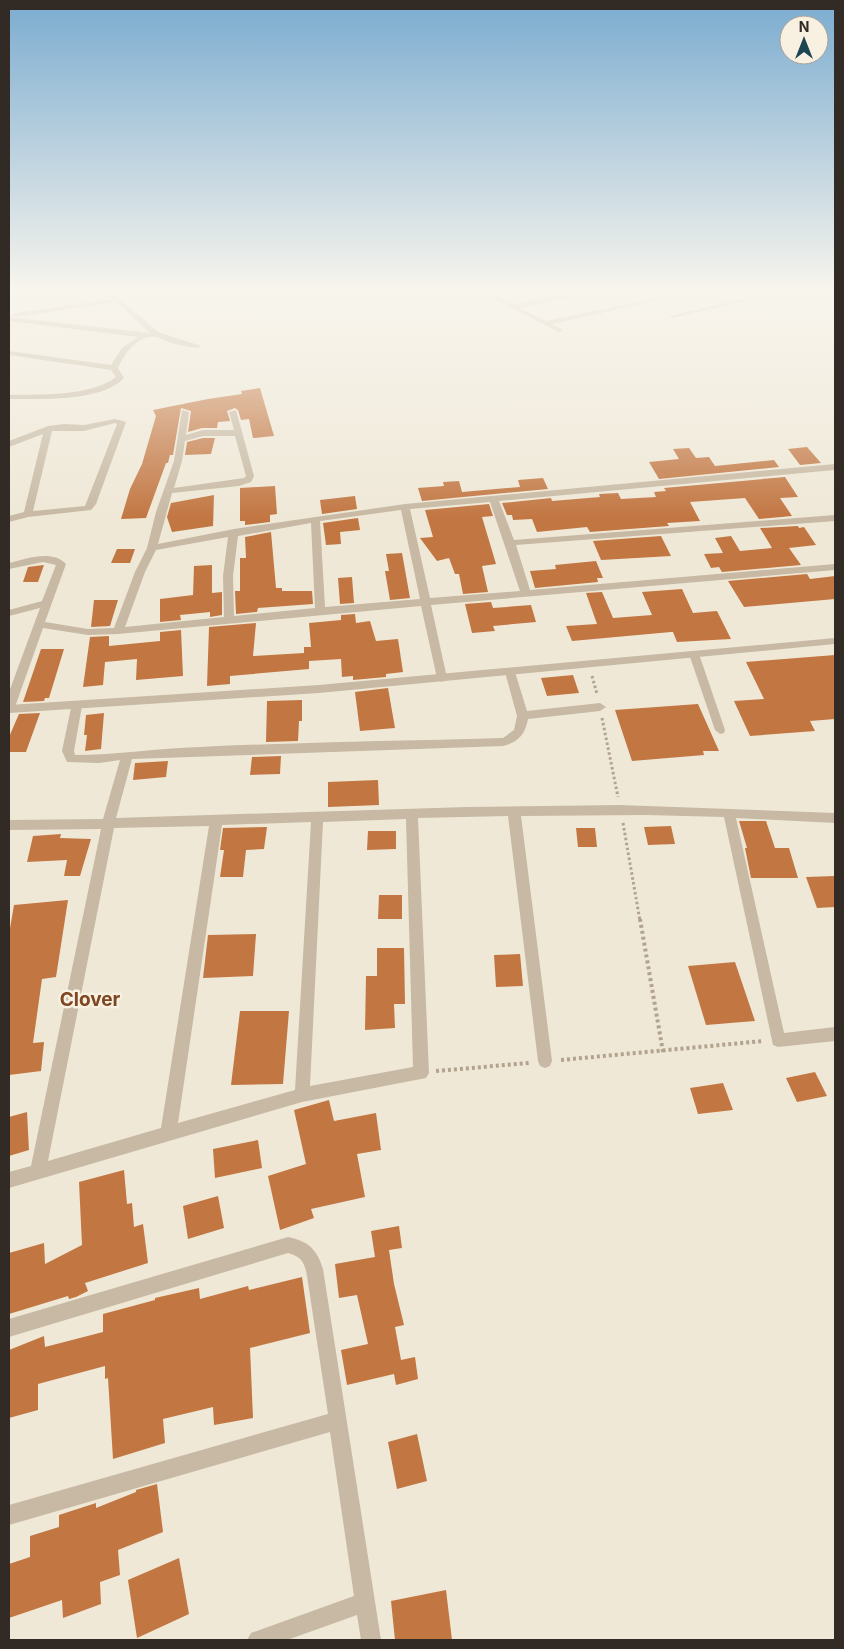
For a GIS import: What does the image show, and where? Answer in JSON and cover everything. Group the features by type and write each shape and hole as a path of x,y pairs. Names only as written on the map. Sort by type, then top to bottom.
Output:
{"street":[{"path":"9,397 72,394 93,390 117,382 120,378 114,368 99,366"},
{"path":"118,631 140,572 152,548 178,461 185,412"},
{"path":"169,491 239,484 248,480 250,476 233,412"},
{"path":"9,444 48,429 64,427 93,428 115,421 122,422 88,508 28,514 9,519"},
{"path":"28,514 48,429"},
{"path":"182,439 203,433 239,433"},
{"path":"152,548 315,518 405,507 835,467"},
{"path":"494,499 526,593"},
{"path":"405,507 442,678"},
{"path":"315,518 320,611"},
{"path":"510,542 835,518"},
{"path":"229,622 228,569 229,552 234,532"},
{"path":"9,566 48,558 57,560 61,564 9,708 155,702 510,672 835,641"},
{"path":"39,624 88,632 118,631 229,622 320,611 835,567"},
{"path":"9,613 48,603"},
{"path":"76,706 68,751 71,759 98,759 127,754 503,742 516,737 521,732 523,716 510,672"},
{"path":"523,716 600,707"},
{"path":"38,1171 108,824 127,754"},
{"path":"9,825 216,822 412,814 620,810 835,818"},
{"path":"514,812 545,1061"},
{"path":"9,1180 302,1095 420,1073 412,814"},
{"path":"729,814 778,1040 835,1034"},
{"path":"302,1095 317,818"},
{"path":"168,1135 216,822"},
{"path":"9,1328 288,1244 301,1247 313,1261 371,1640"},
{"path":"9,1515 337,1421"},
{"path":"258,1640 365,1602"}],"lane":[{"path":"694,654 720,730"}],"path":[{"path":"589,664 600,707 620,810 663,1052"},
{"path":"420,1073 778,1040"}],"building":[{"path":"260,388 274,436 253,438 249,419 241,420 238,410 235,408 227,411 230,421 218,422 217,428 202,428 188,432 191,411 181,408 173,455 170,455 168,463 166,463 146,518 121,519 130,489 142,464 156,416 153,410 242,394 241,391"},
{"path":"203,438 215,438 211,454 185,455 187,442"},
{"path":"807,447 821,463 800,465 788,449"},
{"path":"689,448 696,458 709,457 715,466 774,460 779,467 659,479 649,462 679,459 673,449"},
{"path":"785,477 798,497 780,498 792,516 759,519 745,498 690,502 700,521 667,523 669,526 590,532 587,527 537,532 532,519 513,520 512,515 507,515 502,503 551,498 552,501 600,497 599,494 618,493 621,499 656,497 654,492 666,491 664,488"},
{"path":"543,478 548,489 422,501 418,488 444,486 443,482 459,481 462,492 520,487 518,480"},
{"path":"275,486 277,514 270,515 270,522 245,525 245,521 240,521 240,488"},
{"path":"214,495 213,526 172,532 167,517 171,503"},
{"path":"355,496 357,509 322,514 320,500"},
{"path":"489,504 493,516 482,517 496,564 482,566 488,592 463,594 459,574 455,574 449,558 437,561 420,538 433,537 425,510"},
{"path":"358,518 360,530 340,532 341,544 326,545 323,523"},
{"path":"798,526 799,528 804,527 816,545 789,548 801,565 722,572 719,567 711,568 704,554 723,553 715,538 731,536 740,551 772,548 760,528"},
{"path":"271,532 276,588 282,588 282,591 312,591 313,604 258,608 257,612 236,614 235,591 240,591 240,558 246,558 245,537"},
{"path":"661,536 671,556 601,560 593,541"},
{"path":"117,549 135,549 130,563 111,563"},
{"path":"402,553 410,598 390,600 385,571 389,571 386,554"},
{"path":"596,561 603,578 597,578 598,582 535,588 530,571 556,569 555,565"},
{"path":"44,565 38,582 23,582 28,567"},
{"path":"212,565 212,593 222,592 222,615 210,617 210,612 180,615 181,620 160,622 160,599 193,595 194,566"},
{"path":"807,574 810,579 835,576 835,599 744,607 728,581"},
{"path":"352,577 354,603 340,604 338,578"},
{"path":"682,589 693,613 717,611 731,639 677,642 673,632 671,632 572,641 566,626 597,624 586,593 602,592 613,618 652,615 642,592"},
{"path":"94,600 118,600 110,626 91,627"},
{"path":"491,602 493,608 531,605 536,622 493,626 495,631 472,633 465,604"},
{"path":"355,614 356,623 370,621 376,641 398,639 403,672 386,674 386,677 353,680 353,676 342,677 341,659 309,661 309,669 230,676 230,684 207,686 209,627 256,623 253,656 304,653 304,647 311,647 309,623 341,620 341,615"},
{"path":"181,630 183,676 136,680 137,659 105,662 103,685 83,687 90,637 109,636 109,646 160,641 160,632"},
{"path":"41,649 64,649 49,698 45,698 44,701 23,702"},
{"path":"835,655 835,719 810,721 815,731 750,736 734,701 764,699 746,662"},
{"path":"573,675 579,693 547,696 541,678"},
{"path":"388,688 395,728 360,731 355,692"},
{"path":"302,700 302,721 299,721 298,741 266,742 267,701"},
{"path":"698,704 719,751 703,751 704,755 632,761 615,710"},
{"path":"40,713 26,752 9,752 9,737 19,714"},
{"path":"104,713 101,749 85,751 87,735 84,735 86,715"},
{"path":"281,756 280,774 250,775 252,757"},
{"path":"168,761 166,777 133,780 135,763"},
{"path":"378,780 379,805 328,807 328,782"},
{"path":"739,821 766,821 775,848 789,848 798,878 751,878 745,848 747,848"},
{"path":"671,826 675,844 648,845 644,827"},
{"path":"267,827 264,849 246,850 243,877 220,877 224,850 220,850 223,828"},
{"path":"576,828 595,828 597,847 578,847"},
{"path":"368,831 396,831 396,849 367,850"},
{"path":"61,834 60,838 91,839 80,876 64,876 67,860 27,862 33,836"},
{"path":"835,876 835,907 817,908 806,877"},
{"path":"379,895 402,895 402,919 378,919"},
{"path":"68,900 56,977 42,979 33,1043 44,1042 41,1071 9,1075 9,934 14,905"},
{"path":"256,934 253,976 203,978 208,935"},
{"path":"377,948 404,948 405,1004 394,1004 395,1028 365,1030 366,976 377,976"},
{"path":"520,954 523,986 496,987 494,955"},
{"path":"735,962 755,1021 706,1025 688,966"},
{"path":"240,1011 289,1011 283,1084 231,1085"},
{"path":"815,1072 827,1096 797,1102 786,1078"},
{"path":"723,1083 733,1110 698,1114 690,1088"},
{"path":"329,1100 334,1121 376,1113 381,1150 357,1154 365,1197 311,1209 314,1218 280,1230 268,1176 306,1164 294,1110"},
{"path":"27,1112 29,1150 9,1156 9,1117"},
{"path":"258,1140 262,1168 215,1178 213,1149"},
{"path":"124,1170 127,1204 132,1203 134,1227 143,1224 148,1263 85,1283 88,1291 76,1297 69,1299 68,1296 9,1314 9,1253 44,1243 45,1264 82,1245 79,1182"},
{"path":"218,1196 224,1228 188,1239 183,1206"},
{"path":"399,1226 402,1248 389,1250 394,1284 404,1325 395,1327 401,1360 415,1357 418,1379 396,1385 394,1374 347,1385 341,1350 368,1344 357,1295 339,1298 335,1264 375,1257 371,1231"},
{"path":"302,1277 310,1333 250,1348 253,1418 214,1425 213,1407 163,1419 165,1443 113,1459 108,1378 105,1379 105,1366 38,1384 38,1410 9,1418 9,1350 44,1336 45,1347 103,1332 103,1314 155,1300 155,1298 199,1288 200,1299 248,1286 249,1290"},
{"path":"417,1434 427,1481 397,1489 388,1442"},
{"path":"157,1484 163,1532 118,1550 120,1575 100,1582 101,1604 63,1618 62,1600 9,1618 9,1564 30,1557 30,1536 59,1527 59,1515 96,1503 96,1508 136,1492 136,1490"},
{"path":"179,1558 189,1614 137,1638 128,1580"},
{"path":"446,1590 452,1640 395,1640 391,1601"}],"district":[{"name":"Clover","path":"90,999"}]}
